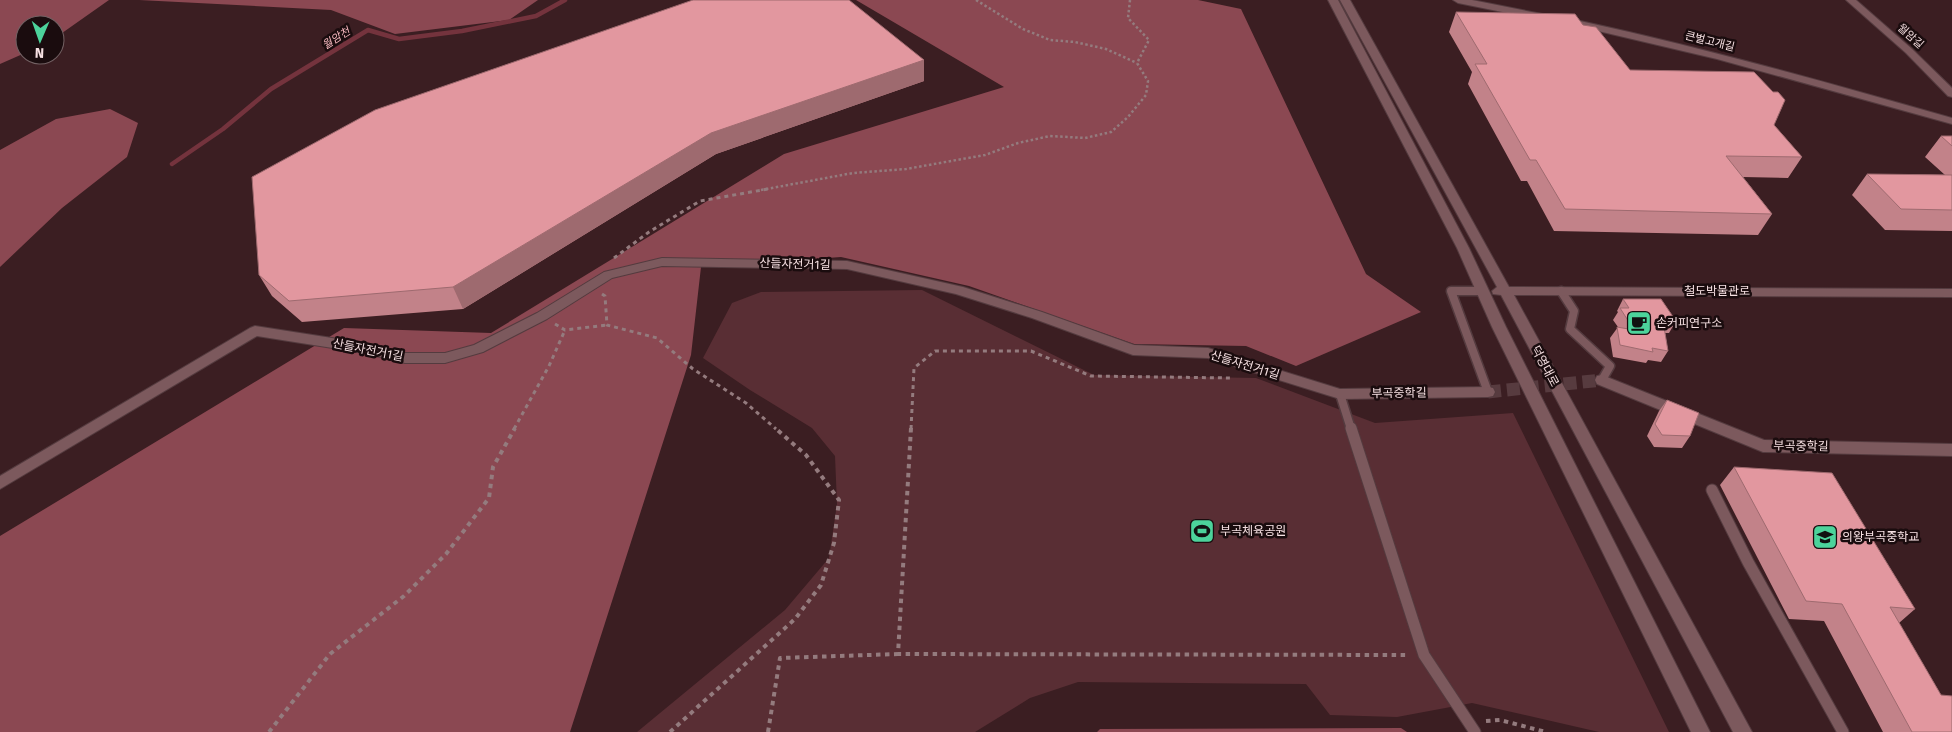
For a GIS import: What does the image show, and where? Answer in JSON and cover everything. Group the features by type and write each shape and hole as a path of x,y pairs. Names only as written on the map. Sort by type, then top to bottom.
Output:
{"street":[{"name":"덕영대로","path":"1333,0 1463,248 1701,732"},
{"name":"덕영대로","path":"1344,0 1505,291 1743,732"},
{"path":"1458,0 1553,19"},
{"name":"월암길","path":"1851,0 1909,51 1952,94"},
{"name":"큰벌고개길","path":"1572,23 1648,38 1776,71 1952,121"},
{"name":"산들자전거1길","path":"0,483 255,331 364,348 405,358 445,358 478,349 542,316 608,275 662,262 739,262 847,266 958,290 1037,315 1133,350 1208,353 1340,394"},
{"name":"철도박물관로","path":"1483,291 1952,293"},
{"name":"부곡중학길","path":"1602,380 1763,446 1952,450"},
{"name":"부곡중학길","path":"1340,394 1488,392"}],"lane":[{"path":"1483,291 1451,291 1488,392"},
{"path":"1561,291 1574,311 1570,329 1610,366 1602,380"},
{"path":"1340,394 1424,655 1475,732"},
{"path":"1712,490 1748,562 1843,732"}],"path":[{"path":"613,259 649,232 700,201 853,173 906,170 985,154 1018,143 1050,136 1085,138 1111,132 1128,117 1146,95 1148,81 1137,63 1106,48 1075,42 1050,40 1024,29 976,0"},
{"path":"1130,0 1128,18 1148,40 1137,63"},
{"path":"589,286 605,296 608,324"},
{"path":"542,316 565,330 608,324 657,338 693,369 746,404 806,454 840,500 834,543 820,585 795,619 670,732"},
{"path":"269,732 330,654 404,596 446,554 488,498 492,467 549,366 565,330"},
{"path":"898,654 914,368 935,351 1031,351 1091,376 1236,378"},
{"path":"768,732 780,658 898,654 1424,655"},
{"path":"1468,722 1500,720 1546,732"}],"shaded area":[{"path":"0,0 109,0 65,31 65,15 15,15 15,57 0,64"},
{"path":"139,0 538,0 509,20 395,34 331,10"},
{"path":"856,0 1198,0 1241,9 1366,274 1421,312 1296,366 1246,346 1134,344 969,286 841,257 701,267 691,355 570,732 0,732 0,536 344,328 491,333 784,154 1004,87"},
{"path":"110,109 138,123 127,157 62,208 0,267 0,150 56,119"},
{"name":"부곡체육공원","path":"922,290 1094,375 1256,378 1375,423 1513,413 1669,732 1599,732 1472,703 1397,717 1330,715 1306,684 1078,682 1030,698 975,732 637,732 785,610 829,558 837,504 835,456 812,428 750,390 703,358 732,303 761,292"},
{"path":"1401,728 1407,732 1097,732 1100,729"}],"building":[{"path":"693,0 849,0 924,60 711,133 453,287 289,301 259,275 252,177 375,110"},
{"path":"1456,12 1575,14 1583,25 1596,27 1630,70 1754,72 1773,92 1778,92 1785,100 1774,125 1802,157 1726,156 1772,214 1565,209 1536,160 1530,160 1475,64 1487,64"},
{"path":"1941,136 1952,136 1952,146"},
{"path":"1867,174 1952,175 1952,210 1901,209"},
{"path":"1623,299 1661,299 1676,321 1663,321 1668,351 1652,348 1653,352 1620,345 1617,327 1634,330 1620,308 1629,308"},
{"path":"1667,400 1699,413 1690,436 1662,435 1655,424"},
{"path":"1734,467 1832,473 1915,609 1890,607 1941,695 1952,696 1952,732 1912,732 1842,604 1806,601"}],"waterway":[{"name":"월암천","path":"172,164 223,129 271,89 368,30 399,39 462,31 536,16 565,0"}],"tunnel":[{"path":"1488,392 1602,380"}],"place":[{"name":"손커피연구소","path":"1639,323"},
{"name":"부곡체육공원","path":"1202,531"},
{"name":"의왕부곡중학교","path":"1825,537"}]}
